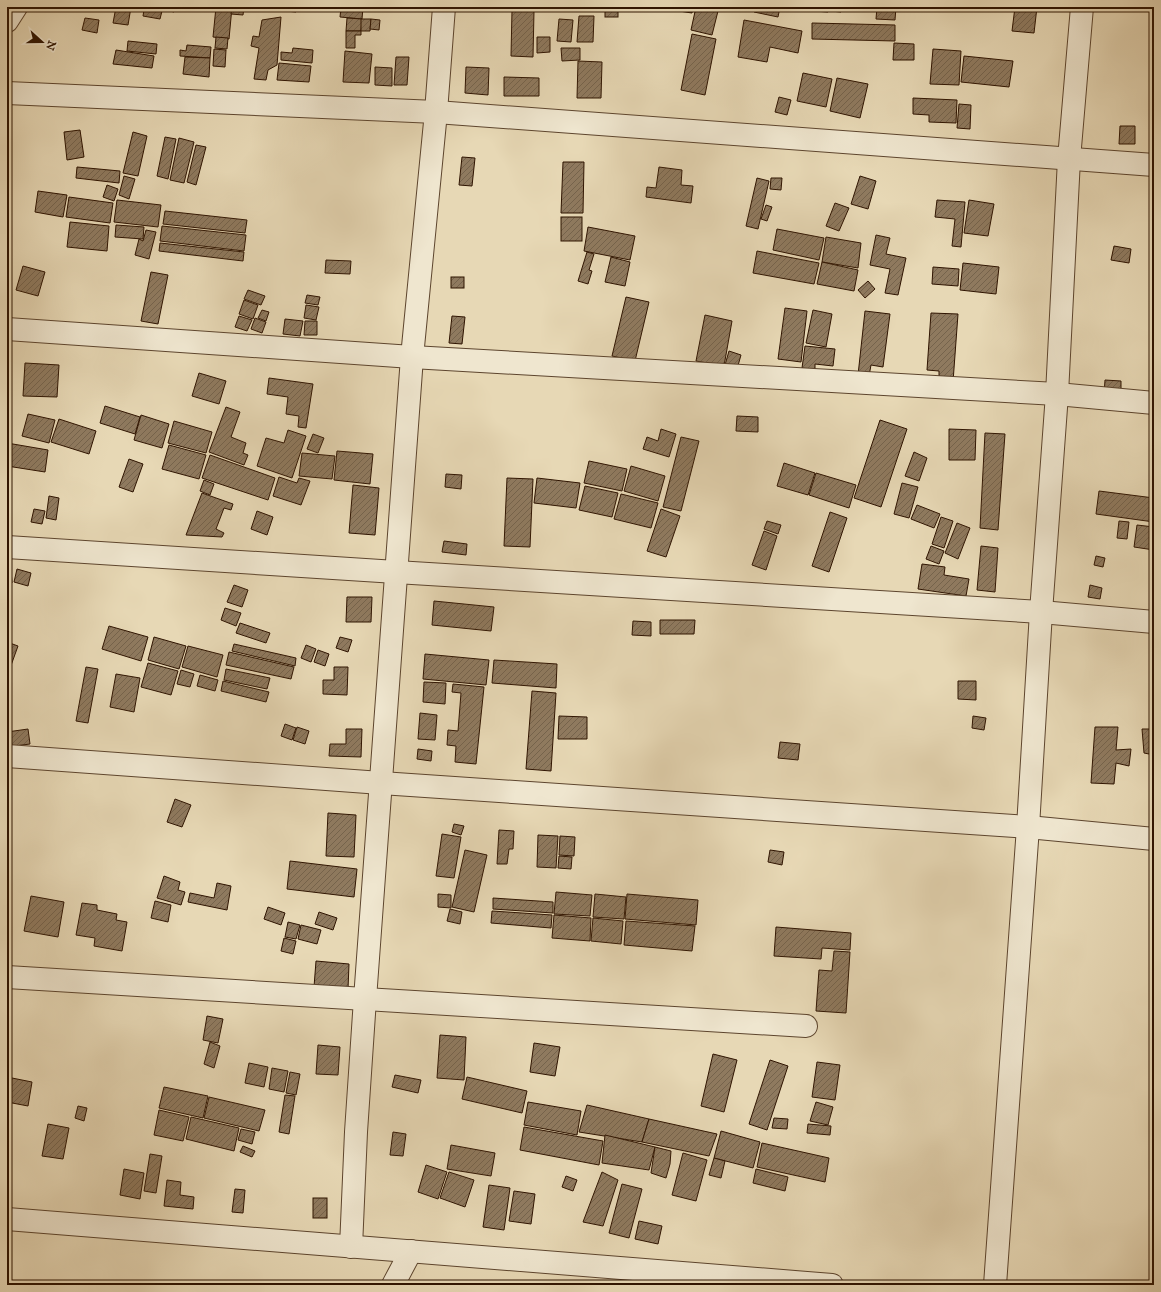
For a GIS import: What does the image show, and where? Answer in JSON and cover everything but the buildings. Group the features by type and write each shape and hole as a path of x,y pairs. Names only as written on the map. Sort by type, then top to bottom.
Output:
{"street":[{"path":"7,21 16,7"},
{"path":"351,1247 356,1132 365,999 412,357 436,112 444,7"},
{"path":"995,1285 1057,394 1069,159 1082,7"},
{"path":"7,93 436,112 1154,165"},
{"path":"7,329 412,357 1057,394 1154,403"},
{"path":"7,547 1041,612 1154,622"},
{"path":"7,756 381,783 1028,826 1154,839"},
{"path":"7,977 806,1026"},
{"path":"7,1219 832,1285"},
{"path":"393,1285 410,1251"}]}
